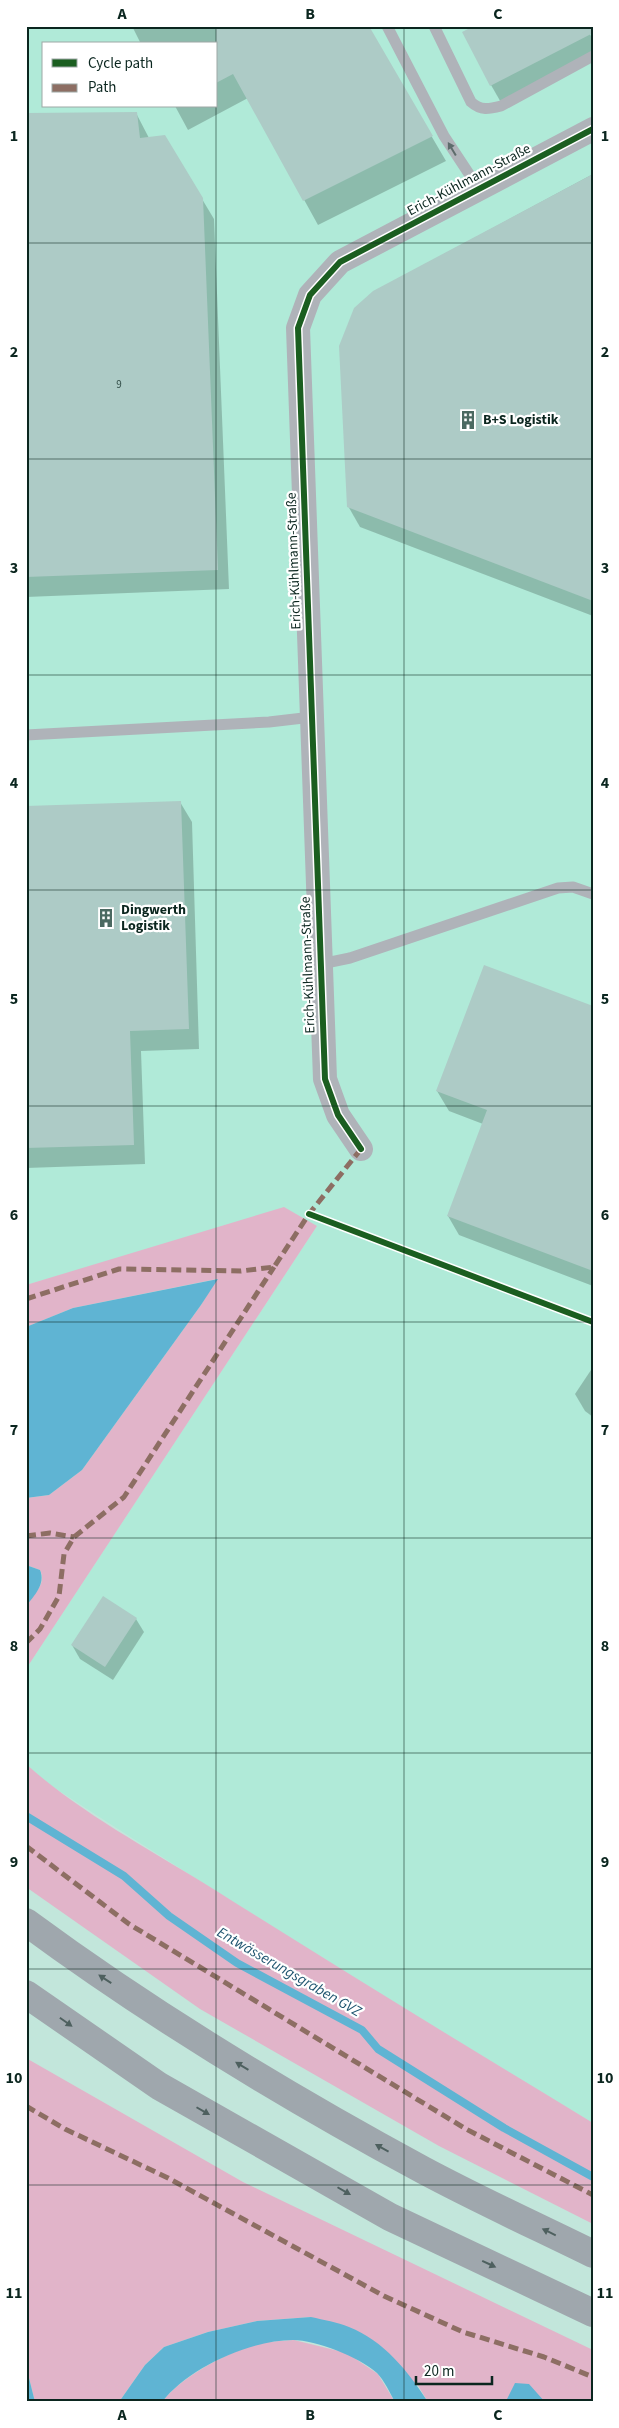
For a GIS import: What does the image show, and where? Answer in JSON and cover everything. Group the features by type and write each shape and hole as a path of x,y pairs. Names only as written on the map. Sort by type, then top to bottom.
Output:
{"highway":[{"path":"26,1922 86,1966 196,2038 309,2107 425,2171 593,2254"},
{"path":"26,1994 159,2086 390,2217 593,2313"}],"street":[{"name":"Erich-Kühlmann-Straße","path":"360,1149 338,1115 325,1079 298,328 310,295 340,262 593,129"}],"lane":[{"path":"387,26 444,136 479,189"},
{"path":"434,26 471,102 477,108 488,110 501,106 593,56"},
{"path":"26,735 277,722 312,717"},
{"path":"321,964 350,958 558,888 573,887 593,894"}],"shaded area":[{"path":"26,26 593,26 593,2123 391,2002 47,1783 26,1764 26,1669 317,1226 154,1248 26,1285"},
{"path":"284,1207 317,1226 26,1669 26,1610 27,1605 41,1585 42,1576 40,1570 26,1565 26,1498 49,1495 82,1470 201,1305 217,1279 73,1308 26,1327 26,1285"},
{"path":"26,1764 69,1799 118,1831 593,2123 593,2224 439,2146 200,2009 26,1887"},
{"path":"26,2058 243,2182 593,2350 593,2402 428,2402 417,2384 311,2317 257,2321 208,2332 164,2347 145,2365 119,2402 35,2402 26,2366"},
{"path":"294,2340 347,2353 378,2374 395,2402 162,2402 180,2384 217,2360 260,2344"}],"water":[{"path":"218,1279 82,1470 49,1495 26,1498 26,1327 73,1308"},
{"path":"26,1565 40,1570 41,1580 38,1590 26,1606"},
{"path":"311,2317 344,2325 373,2340 403,2368 428,2402 395,2402 380,2376 360,2361 325,2346 293,2340 258,2345 221,2358 187,2378 162,2402 119,2402 145,2365 164,2347 208,2332 257,2321"},
{"path":"26,2366 35,2402 26,2402"},
{"path":"515,2383 529,2384 545,2402 497,2402 507,2399"}],"building":[{"path":"216,26 369,26 433,136 303,201 233,74 218,82 218,42 216,42"},
{"path":"474,26 593,26 593,33 490,86 462,32"},
{"path":"137,112 140,138 165,135 203,198 218,570 26,577 26,113"},
{"name":"B+S Logistik","path":"593,174 593,601 347,507 339,346 354,308 373,291"},
{"name":"Dingwerth Logistik","path":"181,801 189,1029 130,1031 134,1145 26,1148 26,806"},
{"path":"484,965 593,1006 593,1271 447,1216 487,1110 436,1091"},
{"path":"103,1596 137,1618 105,1667 71,1645"}],"waterway":[{"name":"Entwässerungsgraben GVZ","path":"26,1816 124,1876 169,1916 237,1963 362,2030 378,2049 504,2128 593,2177"}],"marked path":[{"path":"26,1299 119,1269 241,1271 274,1267 309,1214 361,1149"},
{"path":"26,1643 40,1629 59,1596 64,1554 74,1537 124,1497 274,1267"},
{"path":"26,1536 50,1533 74,1537"},
{"path":"26,1846 129,1924 466,2129 593,2195"},
{"path":"26,2106 65,2129 168,2178 384,2296 463,2332 544,2357 593,2377"}],"cycle path":[{"path":"361,1149 338,1115 325,1079 298,328 310,295 340,262 593,129"},
{"path":"309,1214 593,1322"}],"place":[{"name":"B+S Logistik","path":"468,420"},
{"name":"Dingwerth Logistik","path":"106,918"}]}
